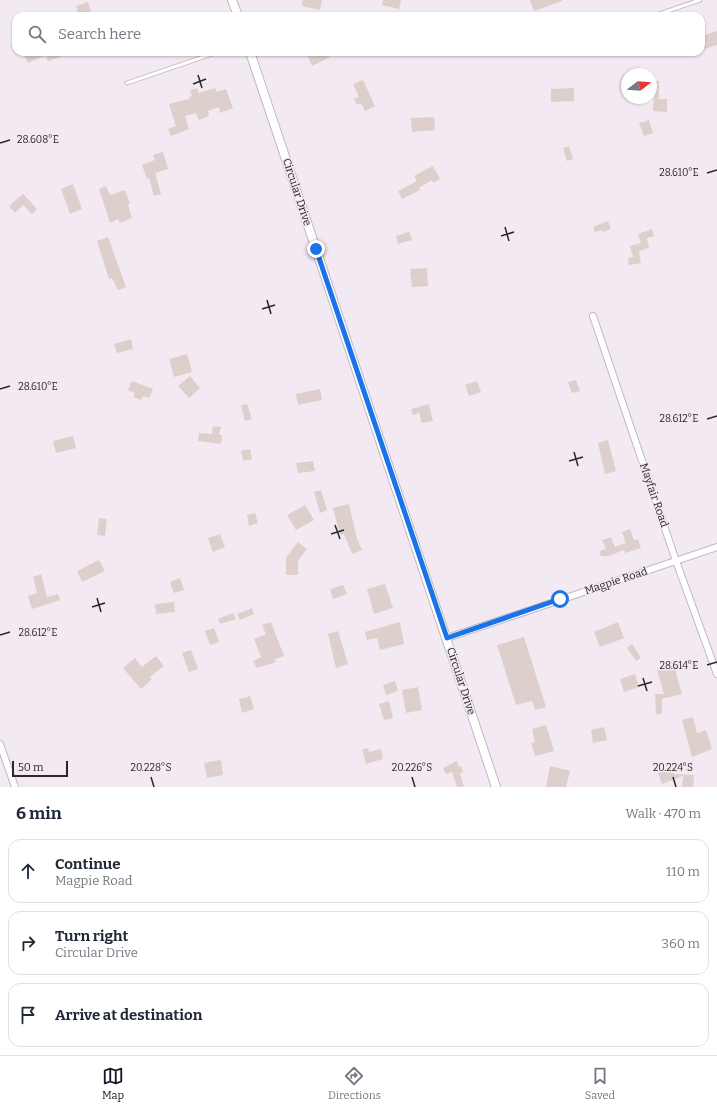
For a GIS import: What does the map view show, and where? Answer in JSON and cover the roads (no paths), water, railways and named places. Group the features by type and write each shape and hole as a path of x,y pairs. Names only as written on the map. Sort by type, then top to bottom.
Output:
{"street":[{"path":"232,0 236,12"},
{"name":"Circular Drive","path":"251,56 496,787"},
{"name":"Mayfair Road","path":"593,316 676,561 717,674"},
{"name":"Magpie Road","path":"447,638 717,547"},
{"path":"0,744 15,787"}],"lane":[{"path":"665,12 700,0"},
{"path":"127,83 206,56"}]}
